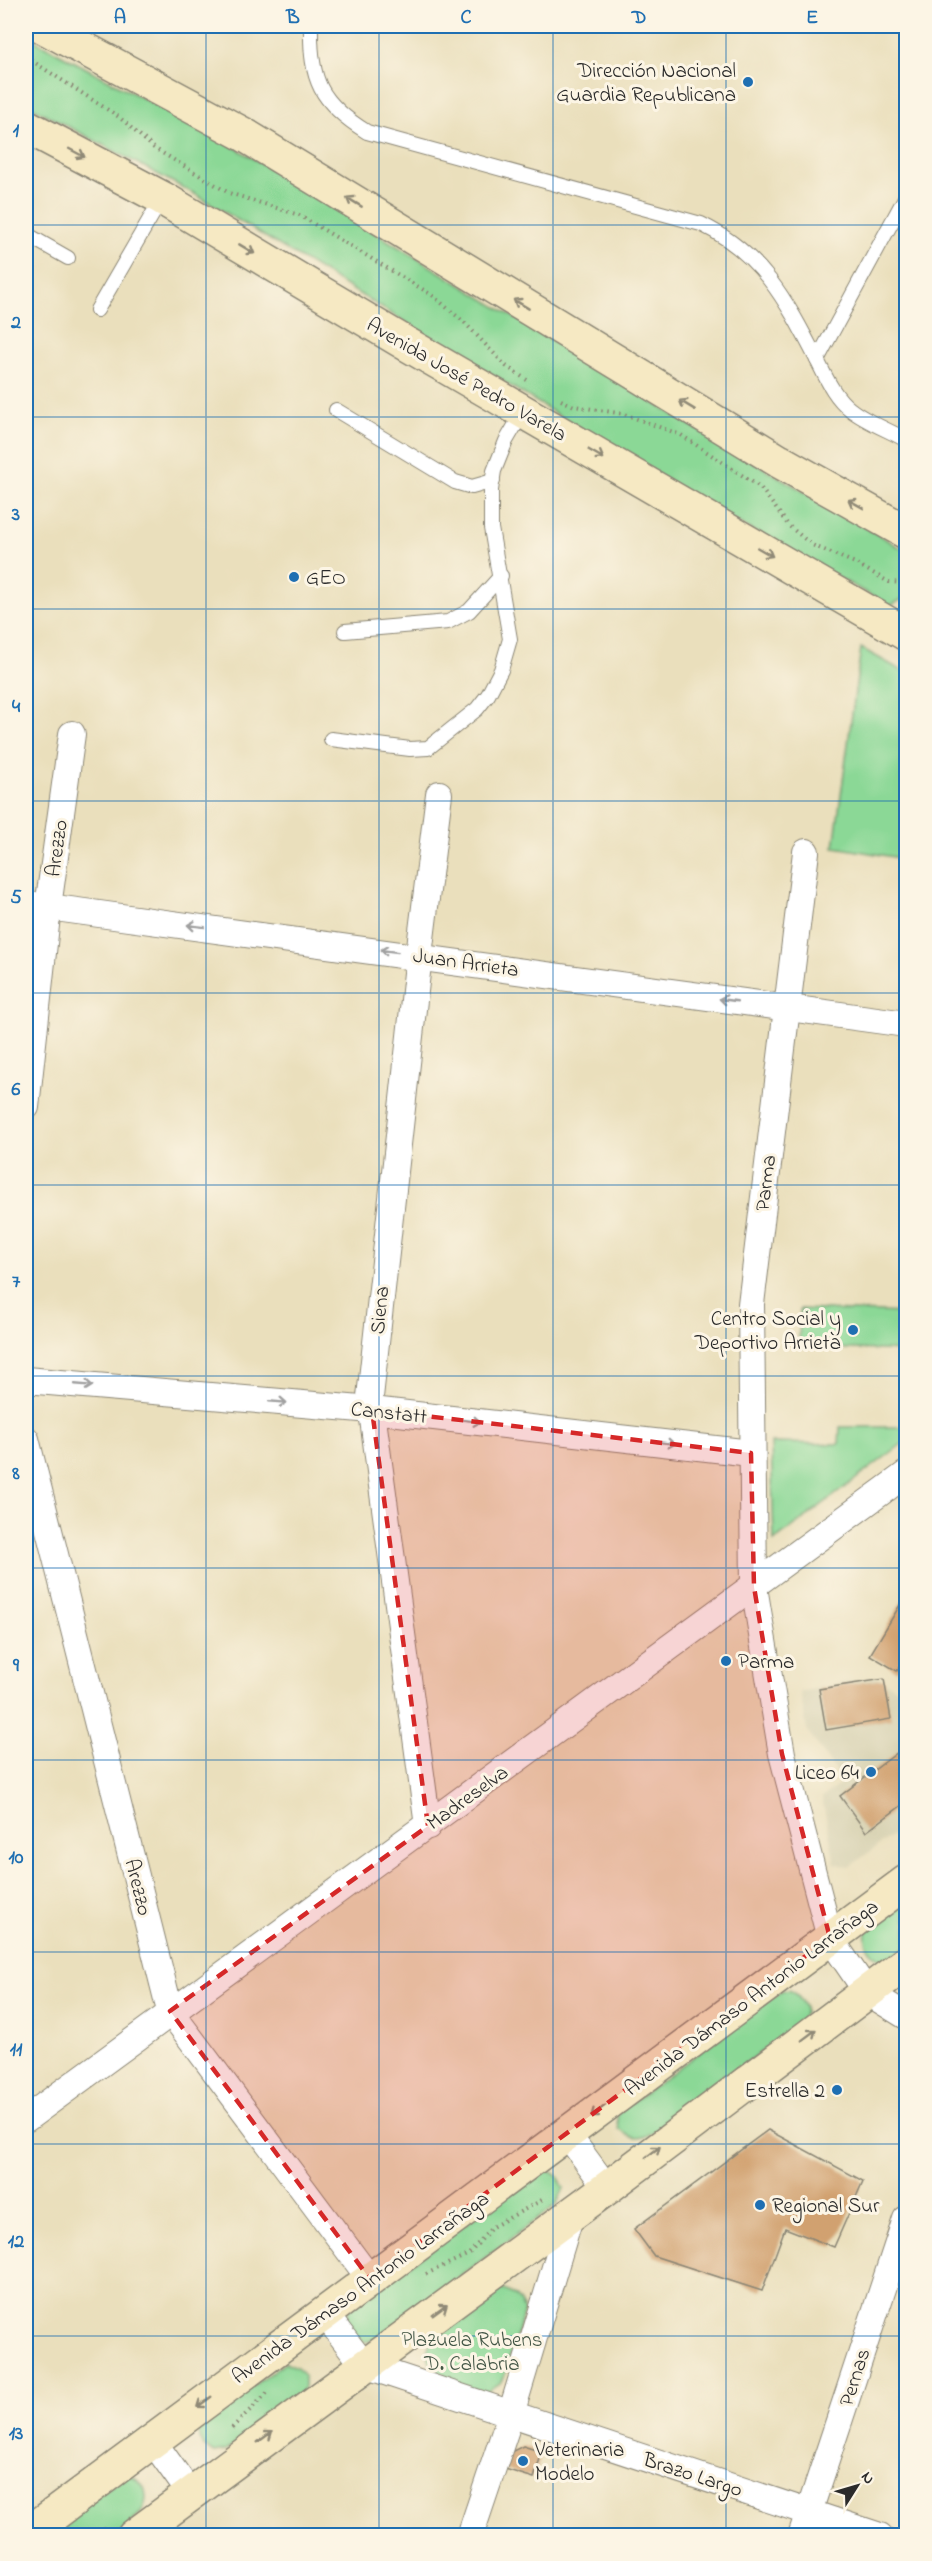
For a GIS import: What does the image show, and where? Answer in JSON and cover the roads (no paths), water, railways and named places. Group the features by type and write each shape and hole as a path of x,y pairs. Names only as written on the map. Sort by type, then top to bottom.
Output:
{"street":[{"path":"42,26 243,134 779,461 906,532"},
{"name":"Avenida José Pedro Varela","path":"26,126 529,399 906,634"},
{"name":"Arezzo","path":"26,1107 37,905 72,734"},
{"name":"Siena","path":"428,1826 370,1397 418,955 439,794"},
{"name":"Parma","path":"806,852 785,1009 751,1305 754,1587 782,1754 830,1938 867,1992"},
{"name":"Juan Arrieta","path":"37,905 418,955 785,1009 906,1024"},
{"name":"Canstatt","path":"26,1380 372,1410 751,1453"},
{"name":"Arezzo","path":"26,1439 170,2011 370,2279"},
{"name":"Madreselva","path":"26,2119 170,2011 428,1826 906,1474"},
{"name":"Avenida Dámaso Antonio Larrañaga","path":"26,2535 906,1882"},
{"path":"135,2529 190,2493 363,2365 559,2206 607,2188 906,1963"},
{"path":"867,1992 906,2016"},
{"path":"567,2134 607,2188"},
{"path":"470,2535 512,2414 559,2206"},
{"name":"Pernas","path":"801,2535 906,2219"},
{"path":"324,2313 363,2365"},
{"name":"Brazo Largo","path":"363,2365 880,2535"},
{"path":"152,2440 190,2493"}],"lane":[{"path":"311,26 311,52 315,79 324,99 342,117 367,132 701,224 725,236 752,258 772,282 835,393 850,410 906,440"},
{"path":"817,360 906,196"},
{"path":"98,310 162,198"},
{"path":"26,234 68,258"},
{"path":"331,739 410,749 428,748 477,709 501,670 510,639 492,528 493,481 506,441 529,399"},
{"path":"336,410 455,482 472,487 493,481"},
{"path":"345,631 448,622 470,611 501,576"}],"place":[{"name":"Dirección Nacional Guardia Republicana","path":"748,82"},
{"name":"GEO","path":"294,577"},
{"name":"Centro Social y Deportivo Arrieta","path":"853,1330"},
{"name":"Parma","path":"726,1661"},
{"name":"Liceo 64","path":"871,1772"},
{"name":"Estrella 2","path":"837,2090"},
{"name":"Regional Sur","path":"760,2205"},
{"name":"Veterinaria Modelo","path":"523,2461"}],"park label":[{"name":"Plazuela Rubens D. Calabria","path":"472,2351"}]}
